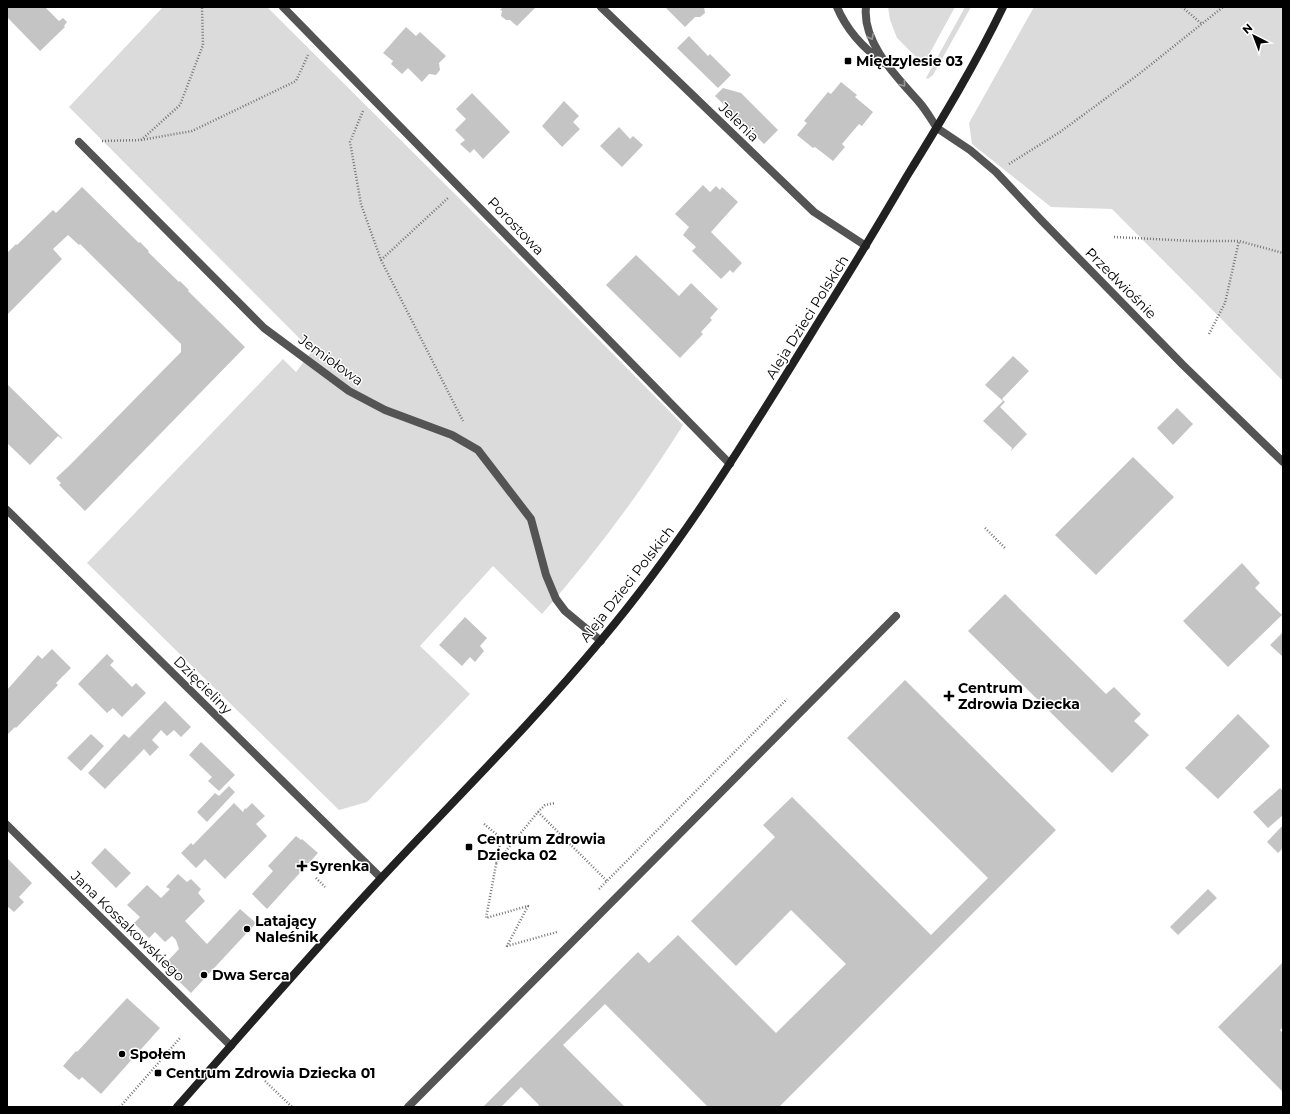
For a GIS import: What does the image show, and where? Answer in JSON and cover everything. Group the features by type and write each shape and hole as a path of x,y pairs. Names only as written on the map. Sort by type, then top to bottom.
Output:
{"street":[{"name":"Porostowa","path":"284,7 730,464"},
{"name":"Jelenia","path":"601,7 814,212 866,246"},
{"path":"837,7 842,19 853,36 867,50 887,64"},
{"path":"866,7 866,22 869,34 887,64 920,103 937,128"},
{"name":"Aleja Dzieci Polskich","path":"178,1107 381,878 543,706 601,641 644,587 683,534 730,464 866,246 937,128 1003,7"},
{"name":"Przedwiośnie","path":"937,128 970,150 996,172 1046,226 1183,365 1283,462"},
{"name":"Jemiołowa","path":"79,142 264,328 349,391 385,410 452,435 478,450 531,519 546,576 556,599 565,611 601,641"},
{"name":"Dzięcieliny","path":"7,510 381,878"},
{"path":"408,1107 896,616"},
{"name":"Jana Kossakowskiego","path":"7,825 231,1046"}],"path":[{"path":"141,140 180,105 203,45 202,7"},
{"path":"1182,7 1202,24"},
{"path":"996,172 1060,132 1139,74 1223,7"},
{"path":"79,142 141,140 192,131 296,81 315,40"},
{"path":"370,95 350,142 361,204 381,260 464,422"},
{"path":"381,260 459,187"},
{"path":"1114,237 1193,241 1239,241 1283,253"},
{"path":"1208,334 1225,303 1239,241"},
{"path":"985,528 1006,549"},
{"path":"538,812 606,881 791,696"},
{"path":"496,864 538,812 545,805 555,803"},
{"path":"484,824 501,838 486,918 528,906 507,946 557,932"},
{"path":"316,878 325,887"},
{"path":"120,1107 180,1038"},
{"path":"265,1081 292,1107"}],"shaded area":[{"path":"163,7 267,7 466,205 683,425 651,474 616,522 580,569 542,614 493,566 420,646 470,694 367,802 339,810 87,563 283,359 296,372 312,351 69,107"},
{"path":"888,7 955,7 926,60 917,58 897,38 890,20"},
{"path":"965,7 971,7 933,75 928,79 926,78"},
{"path":"1034,7 1283,7 1283,381 1112,209 1051,207 972,144 969,123"}],"building":[{"path":"7,7 45,7 59,21 63,18 67,22 64,26 65,27 40,51 7,17"},
{"path":"503,7 536,7 517,26 510,20 506,20 501,16 502,11 500,10"},
{"path":"665,7 704,7 705,13 700,17 695,17 685,27"},
{"path":"406,27 416,36 420,32 446,56 439,63 440,70 436,75 429,74 422,82 408,68 402,74 391,64 393,61 383,53"},
{"path":"689,36 708,56 710,54 731,75 718,88 677,48"},
{"path":"841,82 857,95 855,97 873,112 862,126 859,124 842,144 845,147 833,161 797,135 807,123 804,121 828,92 831,94"},
{"path":"723,88 741,93 778,130 764,144 715,96"},
{"path":"472,93 510,132 483,159 474,149 470,153 460,144 465,140 455,130 466,119 456,109"},
{"path":"564,101 579,116 573,122 580,129 562,147 542,126"},
{"path":"619,127 630,139 633,136 643,145 622,167 600,146"},
{"path":"703,185 710,192 716,186 720,190 722,187 738,202 711,232 742,263 733,273 730,270 721,279 692,251 696,247 683,235 689,227 675,214"},
{"path":"82,187 139,243 140,242 149,251 148,252 179,282 180,281 189,290 188,291 245,347 85,511 59,485 61,483 56,478 181,352 181,344 80,244 79,245 68,235 53,249 62,259 7,315 7,253 53,210 56,213"},
{"path":"636,255 679,296 691,283 718,309 710,318 712,320 701,332 703,334 680,358 606,285"},
{"path":"1013,356 1029,371 1002,399 1005,402 1000,407 1027,434 1011,451 1012,448 983,421 1003,401 985,385"},
{"path":"7,384 62,438 58,436 30,465 7,443"},
{"path":"1177,408 1193,424 1173,445 1157,428"},
{"path":"1133,457 1174,497 1096,575 1055,535"},
{"path":"1242,563 1260,583 1255,588 1282,615 1228,667 1183,621"},
{"path":"1005,594 1106,694 1114,687 1141,714 1134,721 1149,735 1112,773 968,631"},
{"path":"465,617 487,638 480,646 484,651 475,662 470,657 462,666 439,645"},
{"path":"1283,632 1283,657 1270,645"},
{"path":"52,649 71,668 56,683 58,685 16,728 15,727 7,735 7,690 38,655 42,659"},
{"path":"107,654 114,661 110,665 132,687 136,683 146,693 122,717 113,708 107,713 78,684"},
{"path":"905,680 1056,830 779,1107 708,1107 605,1004 563,1045 625,1107 537,1107 539,1105 521,1087 501,1107 483,1107 638,952 649,963 678,935 776,1033 846,964 791,910 736,966 691,921 775,837 763,825 792,797 931,935 988,878 847,738"},
{"path":"165,701 191,727 181,737 174,730 167,736 161,730 152,740 159,747 150,756 144,749 105,789 88,773 124,734 129,738"},
{"path":"1238,714 1270,746 1218,799 1185,768"},
{"path":"91,734 104,746 81,771 67,758"},
{"path":"201,742 235,775 219,791 208,781 212,777 189,755"},
{"path":"229,786 235,792 207,822 197,812 215,793 219,796"},
{"path":"1280,788 1283,791 1283,815 1268,828 1253,812"},
{"path":"234,803 243,812 245,808 246,809 252,803 265,816 256,824 267,836 225,879 205,859 196,868 181,853 191,843 193,845"},
{"path":"1283,825 1283,848 1278,853 1267,842"},
{"path":"296,836 301,840 302,839 318,853 267,909 252,894 273,871 268,866"},
{"path":"105,848 131,873 116,888 91,863"},
{"path":"8,859 32,883 19,897 24,902 14,912 7,906"},
{"path":"178,874 187,882 191,879 201,889 198,893 205,901 185,921 207,944 240,909 256,923 191,993 163,966 179,949 176,940 172,936 165,942 155,932 149,938 134,923 140,917 127,905 147,885 161,898 170,889 166,887"},
{"path":"1208,889 1217,898 1178,935 1170,927"},
{"path":"1283,962 1283,1027 1280,1030 1283,1033 1283,1092 1218,1027"},
{"path":"127,998 160,1028 101,1094 82,1077 79,1080 63,1066"}],"place":[{"name":"Międzylesie 03","path":"848,61"},
{"name":"Centrum Zdrowia Dziecka","path":"949,696"},
{"name":"Centrum Zdrowia Dziecka 02","path":"469,847"},
{"name":"Syrenka","path":"302,866"},
{"name":"Latający Naleśnik","path":"247,929"},
{"name":"Dwa Serca","path":"204,975"},
{"name":"Społem","path":"122,1054"},
{"name":"Centrum Zdrowia Dziecka 01","path":"158,1073"}]}
